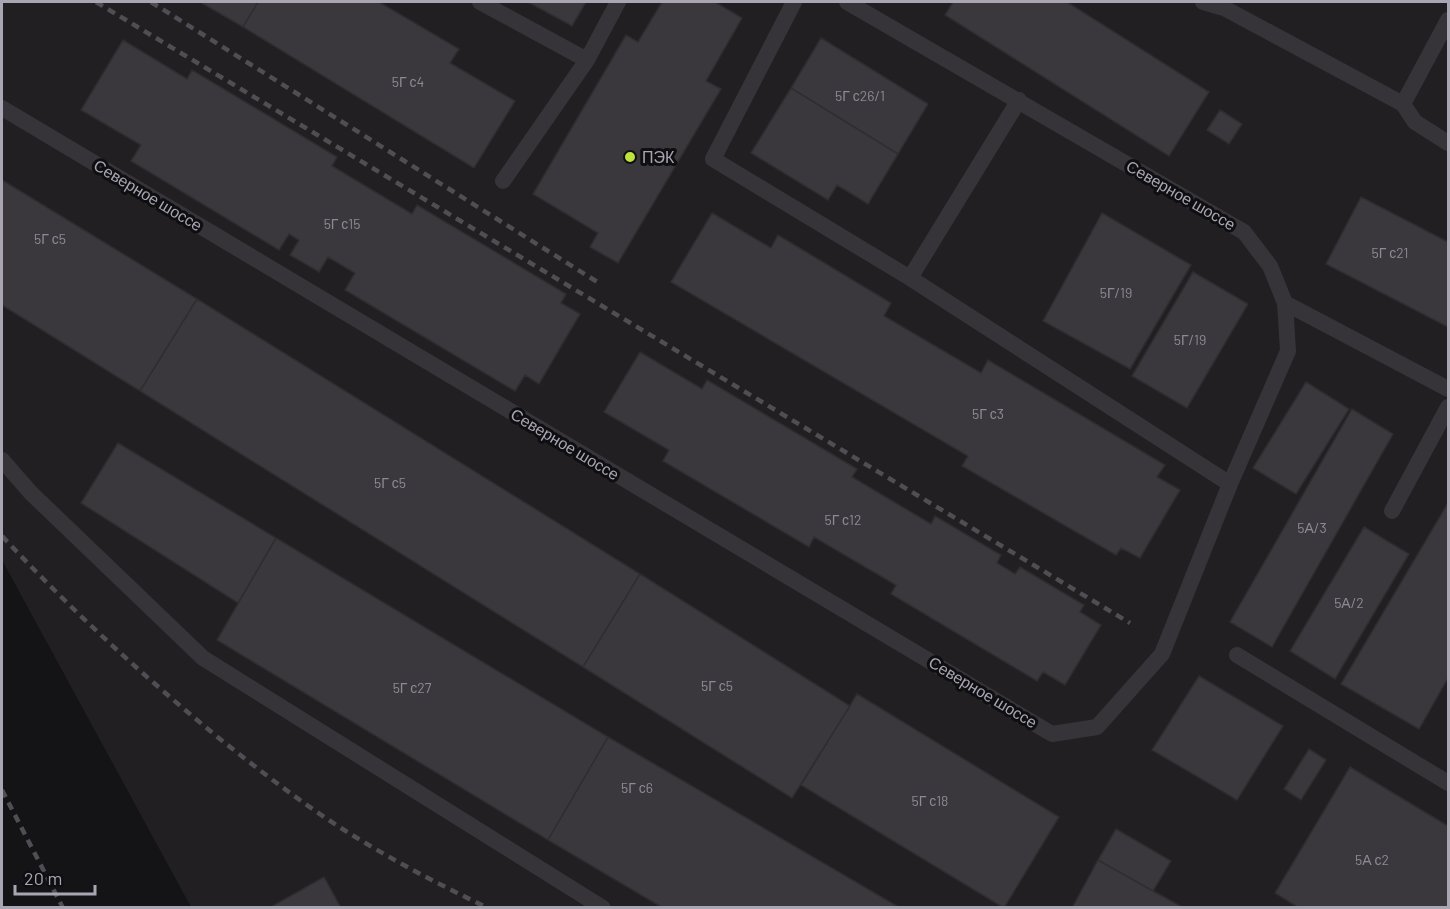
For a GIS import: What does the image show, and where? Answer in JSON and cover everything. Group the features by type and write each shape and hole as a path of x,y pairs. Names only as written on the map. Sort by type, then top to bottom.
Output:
{"lane":[{"path":"480,2 587,60"},
{"path":"503,181 587,60 618,2"},
{"path":"794,2 713,159 910,278 1230,484"},
{"name":"Северное шоссе","path":"2,108 1052,734 1097,727 1162,654 1230,484 1288,351 1285,303 1270,266 1244,232 847,2"},
{"path":"1203,2 1224,8 1403,104 1415,122 1449,143"},
{"path":"1403,104 1449,20"},
{"path":"910,278 1018,100"},
{"path":"1285,303 1449,389"},
{"path":"1392,511 1449,407"},
{"path":"2,460 31,494 203,658 603,908"},
{"path":"1236,655 1449,783"}],"shaded area":[{"path":"2,2 1448,2 1448,907 191,907 2,560"}],"building":[{"path":"200,2 258,2 243,27"},
{"path":"258,2 379,2 459,49 450,63 515,101 474,168 243,27"},
{"path":"528,2 586,2 572,26"},
{"path":"662,2 715,2 742,18 706,81 721,89 618,263 590,247 598,233 533,194 626,35 638,42"},
{"path":"953,2 1067,2 1209,92 1169,156 945,15"},
{"path":"821,38 928,104 898,154 791,88"},
{"path":"123,40 187,79 192,70 337,157 332,166 412,214 417,205 566,294 561,303 580,314 539,384 525,375 515,391 345,290 355,273 328,257 319,272 290,255 299,240 289,234 279,250 131,161 141,145 81,110"},
{"path":"791,88 898,154 868,204 837,185 828,200 751,153"},
{"path":"1220,110 1242,124 1229,144 1207,130"},
{"path":"2,180 197,299 140,391 2,305"},
{"path":"1361,197 1448,242 1448,327 1326,264"},
{"path":"712,213 771,248 778,235 891,303 884,316 981,373 988,360 1165,465 1157,477 1180,490 1140,558 1121,548 1116,555 962,466 968,456 671,282"},
{"path":"1102,213 1191,265 1130,369 1043,321"},
{"path":"1193,272 1248,304 1187,408 1132,376"},
{"path":"197,299 640,574 583,667 140,391"},
{"path":"640,352 702,389 707,380 857,469 852,477 931,524 935,516 1001,555 997,563 1015,574 1020,567 1084,605 1080,612 1101,625 1065,685 1043,672 1037,681 891,594 896,585 814,537 809,547 663,461 669,450 604,412"},
{"path":"1306,382 1349,409 1296,494 1253,468"},
{"path":"1352,409 1393,434 1272,647 1230,622"},
{"path":"118,443 276,538 238,603 81,503"},
{"path":"1448,503 1448,678 1419,729 1341,684"},
{"path":"1364,527 1409,554 1335,679 1290,651"},
{"path":"276,538 608,737 548,840 217,640"},
{"path":"640,574 850,706 792,798 583,667"},
{"path":"1199,676 1283,726 1237,800 1152,750"},
{"path":"857,694 1059,817 1004,908 801,785"},
{"path":"608,737 897,906 896,908 663,908 548,840"},
{"path":"1309,749 1326,760 1301,800 1284,789"},
{"path":"1350,767 1448,826 1448,908 1299,908 1275,893"},
{"path":"1116,829 1171,861 1153,891 1098,860"},
{"path":"1098,860 1153,891 1184,908 1072,908"},
{"path":"324,877 341,908 269,908"}],"railway":[{"path":"96,2 1130,623"},
{"path":"151,2 599,283"},
{"path":"2,536 54,590 135,666 264,774 359,839 413,870 488,908"},
{"path":"2,790 63,908"}],"place":[{"name":"ПЭК","path":"630,157"}]}
